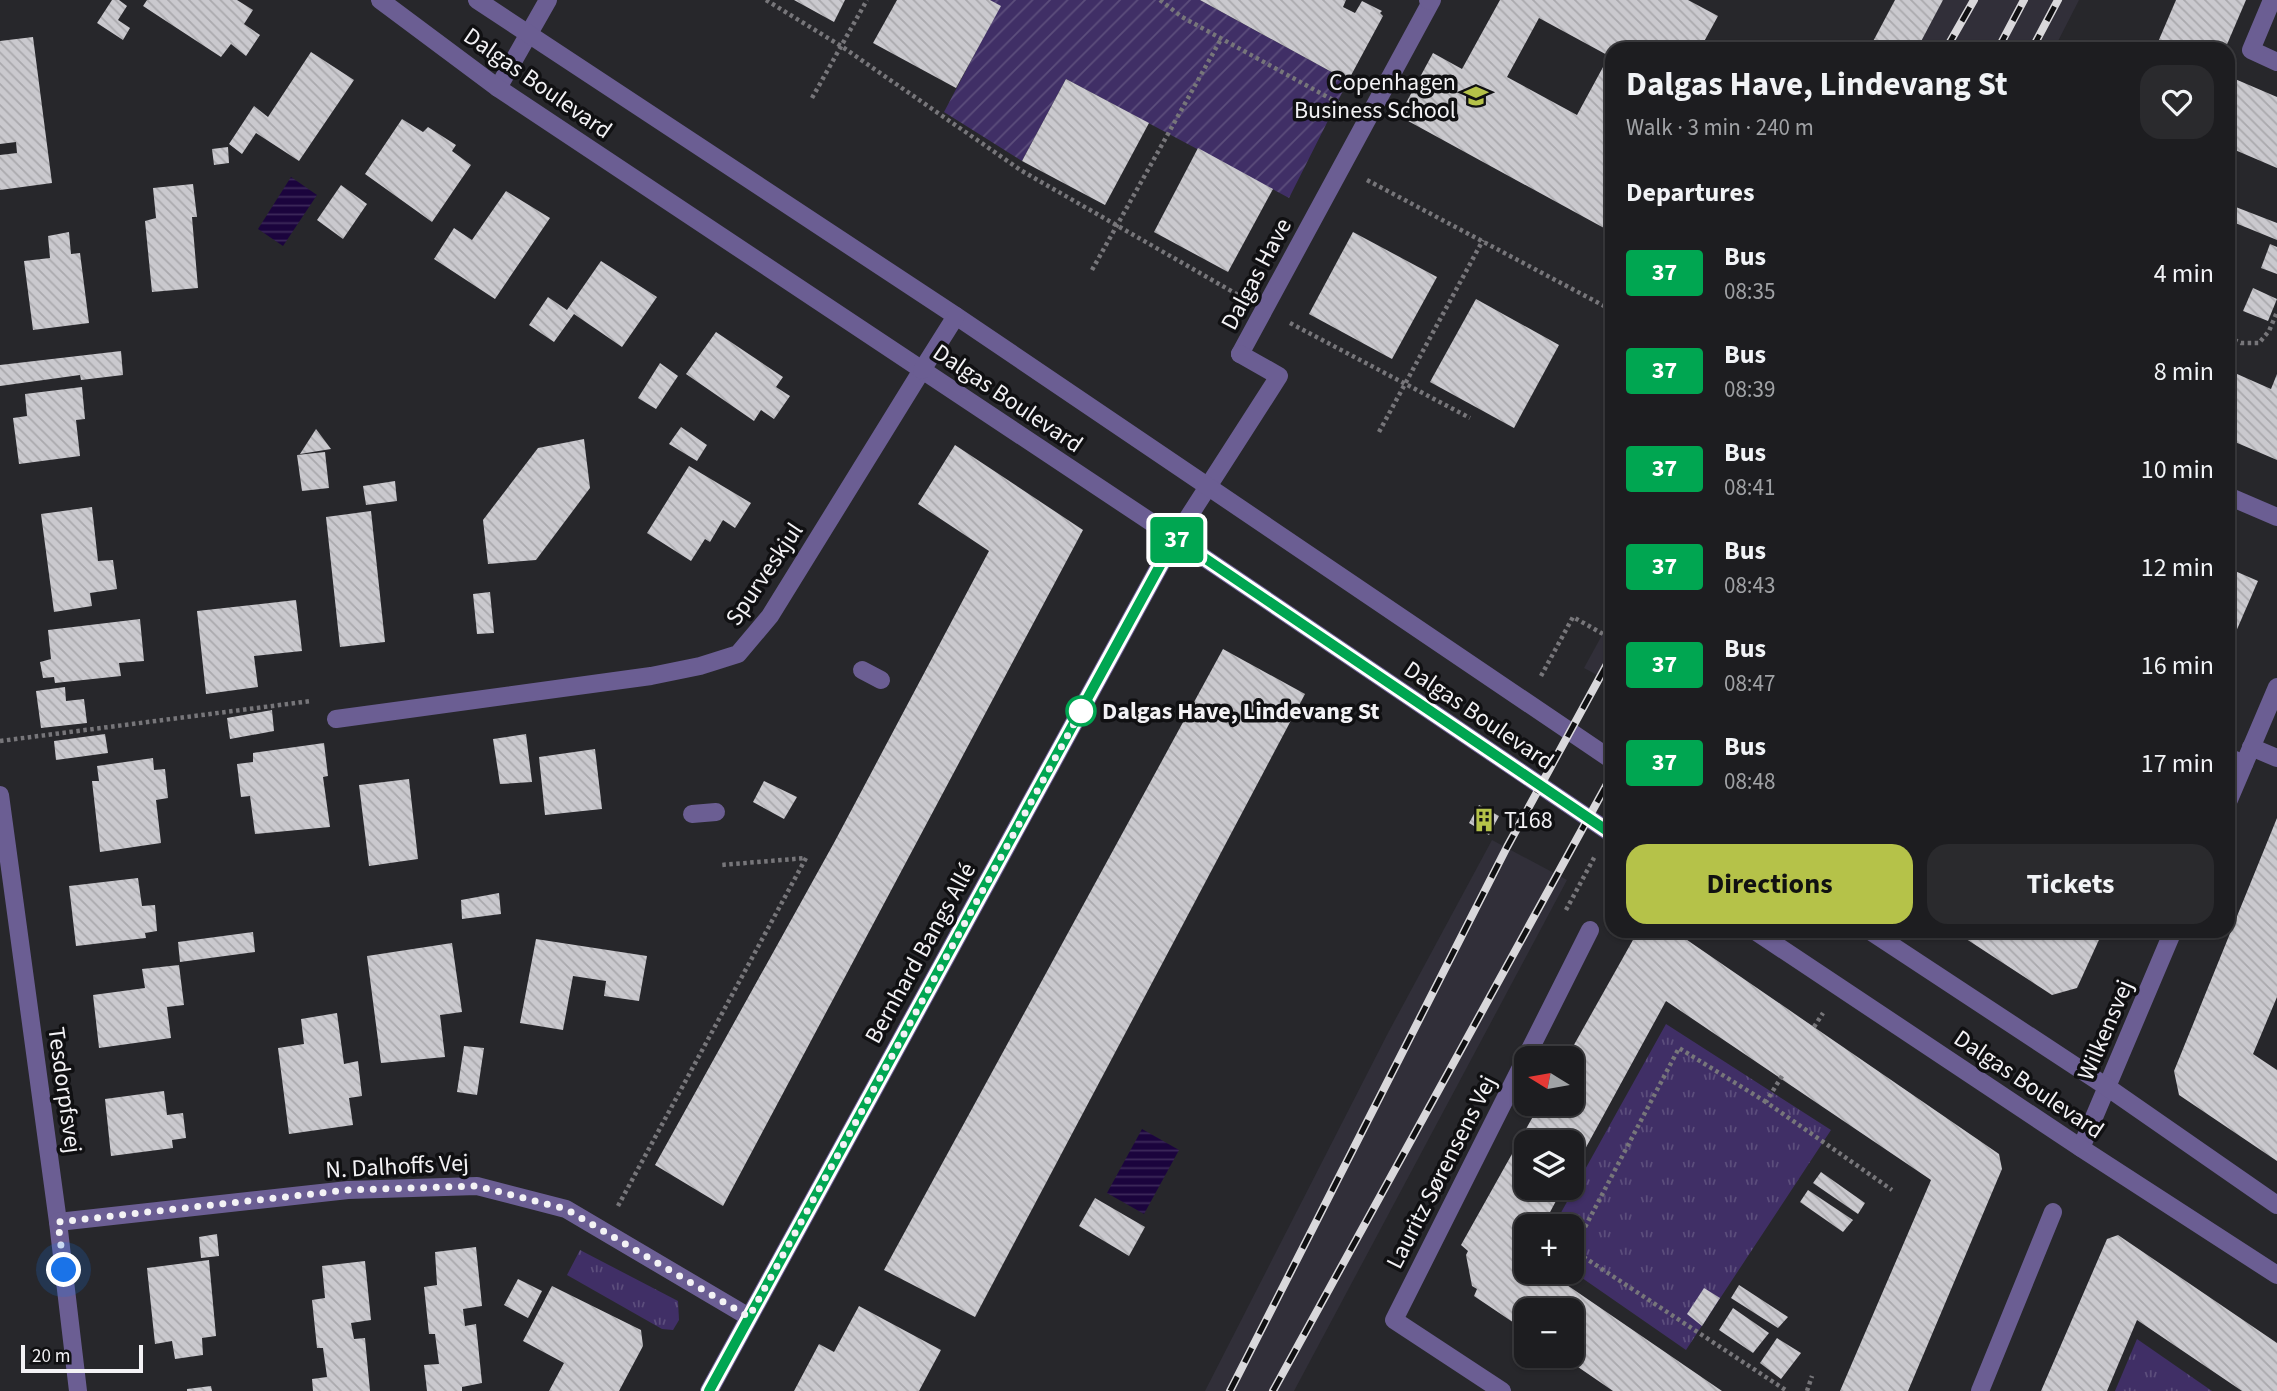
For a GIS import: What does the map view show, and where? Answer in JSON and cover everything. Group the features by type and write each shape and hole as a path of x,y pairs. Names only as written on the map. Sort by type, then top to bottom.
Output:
{"street":[{"name":"Dalgas Boulevard","path":"380,0 498,88 1175,538 1605,829"},
{"name":"Dalgas Boulevard","path":"477,0 956,316 1605,755"},
{"path":"498,88 548,0"},
{"name":"Dalgas Have","path":"1175,538 1279,376 1240,354 1430,0"},
{"path":"2273,0 2251,50 2277,62"},
{"name":"Spurveskjul","path":"336,719 651,676 700,666 738,654 770,616 956,316"},
{"path":"2235,499 2277,517"},
{"name":"Bernhard Bangs Allé","path":"709,1391 1175,538"},
{"path":"862,670 881,680"},
{"path":"2236,761 2251,747 2277,687"},
{"path":"2251,747 2277,758"},
{"name":"Tesdorpfsvej","path":"0,795 78,1391"},
{"path":"692,814 716,812"},
{"name":"Lauritz Sørensens Vej","path":"1502,1391 1394,1320 1590,930"},
{"name":"Dalgas Boulevard","path":"1766,938 2277,1275"},
{"name":"Dalgas Boulevard","path":"1881,938 2107,1087 2277,1205"},
{"name":"Wilkensvej","path":"2081,1148 2170,938"},
{"name":"N. Dalhoffs Vej","path":"58,1222 348,1190 477,1186 566,1209 749,1317"},
{"path":"1980,1391 2053,1212"}],"path":[{"path":"765,0 841,46 1022,171 1264,310 1470,418"},
{"path":"812,99 867,0"},
{"path":"1160,0 1182,17 1367,119"},
{"path":"1092,270 1221,39"},
{"path":"1342,166 1605,306"},
{"path":"1379,432 1483,240"},
{"path":"2235,340 2259,343 2269,331 2277,312"},
{"path":"1526,704 1573,617 1605,635"},
{"path":"0,740 332,698 336,719"},
{"path":"605,1231 806,858 721,865"},
{"path":"1565,912 1578,886"},
{"path":"1787,1391 1573,1250 1679,1048 1766,1102 1892,1190"},
{"path":"1766,1102 1782,1076"},
{"path":"1807,1391 1812,1376"}],"shaded area":[{"path":"1943,0 2079,0 2058,42 1921,42"},
{"path":"291,177 317,195 283,246 258,229"},
{"path":"1605,630 1605,679 1584,668"},
{"path":"1492,840 1567,880 1294,1391 1205,1391 1388,1033"},
{"path":"1142,1129 1179,1150 1144,1214 1107,1193"}],"green space":[{"path":"990,0 1200,0 1348,81 1289,198 1066,79 1022,161 944,112 1000,6"},
{"path":"1666,1024 1831,1130 1686,1350 1584,1279 1584,1214 1560,1214 1568,1200 1584,1200 1584,1171"},
{"path":"580,1250 678,1301 679,1320 673,1330 662,1329 567,1275"},
{"path":"2137,1339 2212,1391 2115,1391"}],"building":[{"path":"112,0 119,0 127,6 118,20 130,28 123,40 97,23"},
{"path":"147,0 237,0 253,10 244,24 260,35 246,56 231,44 221,57 143,6"},
{"path":"794,0 845,0 834,22"},
{"path":"897,0 990,0 1001,6 956,88 873,43"},
{"path":"1200,0 1346,0 1343,7 1355,13 1362,1 1382,11 1380,13 1383,16 1348,81"},
{"name":"Copenhagen Business School","path":"1500,0 1688,0 1718,16 1704,42 1605,42 1605,54 1539,18 1507,77 1577,115 1605,63 1604,228 1399,116 1433,53 1462,69"},
{"path":"1895,0 1943,0 1921,42 1873,42"},
{"path":"2176,0 2246,0 2228,42 2158,42"},
{"path":"33,37 52,183 0,190 0,155 17,153 16,142 0,144 0,41"},
{"path":"311,52 354,80 299,161 256,133 242,154 229,144 254,106 268,117"},
{"path":"1066,79 1149,123 1105,205 1022,161"},
{"path":"2235,79 2277,97 2277,168 2235,150"},
{"path":"402,119 423,132 428,127 456,145 452,151 471,165 432,222 365,174"},
{"path":"228,147 229,163 214,165 212,149"},
{"path":"1198,148 1273,189 1228,272 1154,232"},
{"path":"193,184 197,217 192,217 198,288 152,292 145,221 156,218 153,188"},
{"path":"341,185 367,204 343,239 317,220"},
{"path":"506,191 550,218 495,299 434,259 454,228 472,240"},
{"path":"2235,207 2277,223 2277,240 2235,223"},
{"path":"69,232 71,254 80,253 89,323 33,330 24,261 50,258 48,236"},
{"path":"1353,232 1437,277 1392,359 1309,314"},
{"path":"2270,244 2277,247 2277,274 2261,268"},
{"path":"601,261 657,297 622,347 574,314 554,342 529,325 548,297 567,310"},
{"path":"2253,288 2277,299 2268,321 2243,311"},
{"path":"1476,299 1559,345 1514,428 1430,382"},
{"path":"716,332 783,377 776,387 790,396 774,419 761,410 754,421 686,374"},
{"path":"121,351 123,375 81,380 80,375 0,386 0,365"},
{"path":"660,363 678,376 656,409 638,398"},
{"path":"2235,373 2271,389 2277,374 2277,460 2235,442"},
{"path":"82,387 85,419 76,420 80,456 19,464 13,418 27,416 25,394"},
{"path":"681,427 707,445 697,461 669,444"},
{"path":"316,429 331,449 300,454"},
{"path":"584,439 590,488 536,560 488,564 483,520 538,448"},
{"path":"955,445 1083,530 723,1206 655,1165 835,841 989,551 918,504"},
{"path":"325,452 329,488 302,491 297,455"},
{"path":"689,466 751,503 735,528 723,520 710,542 705,539 691,561 647,533"},
{"path":"395,481 397,501 366,505 363,486"},
{"path":"92,507 98,561 113,560 117,589 90,593 92,606 54,612 41,514"},
{"path":"371,511 385,642 340,647 326,517"},
{"path":"2235,571 2258,581 2235,634"},
{"path":"490,592 494,633 477,634 473,594"},
{"path":"296,600 302,651 254,656 258,687 206,694 197,611"},
{"path":"140,619 144,661 119,663 121,676 55,683 54,677 43,678 40,662 51,659 48,630"},
{"path":"1223,649 1305,694 975,1317 884,1270"},
{"path":"65,687 66,701 84,699 87,723 41,728 36,691"},
{"path":"272,710 274,731 230,739 227,718"},
{"path":"105,734 108,753 56,760 54,741"},
{"path":"526,734 532,782 500,784 493,739"},
{"path":"324,743 328,776 323,777 330,827 255,834 250,796 241,797 237,764 253,762 253,753"},
{"path":"595,749 602,809 545,815 539,757"},
{"path":"153,758 154,770 165,769 168,798 156,800 161,843 100,852 92,781 99,781 97,766"},
{"path":"409,779 418,859 369,866 359,785"},
{"path":"764,781 797,797 784,819 753,802"},
{"name":"T168","path":"1479,805 1499,816 1489,835 1469,823"},
{"path":"2277,818 2277,997 2253,1054 2277,1070 2277,1161 2179,1095 2174,1071 2228,938 2235,938 2235,921"},
{"path":"138,878 142,906 155,905 157,931 145,933 146,938 76,946 69,886"},
{"path":"499,893 501,914 462,919 461,900"},
{"path":"253,932 255,952 180,962 178,942"},
{"path":"1634,938 1684,938 1999,1154 2002,1169 1908,1391 1840,1391 1931,1180 1666,1001 1584,1151 1584,1130 1525,1130 1533,1116 1584,1116 1584,1046 1573,1046"},
{"path":"1965,938 2100,938 2077,988 2052,995"},
{"path":"536,939 647,956 639,1001 604,996 606,981 573,976 563,1030 520,1023"},
{"path":"452,943 462,1012 440,1015 445,1057 381,1063 367,956"},
{"path":"179,965 184,1005 167,1007 171,1038 99,1048 93,995 145,988 142,969"},
{"path":"337,1013 344,1064 358,1061 362,1096 349,1098 353,1125 289,1134 278,1048 304,1044 301,1019"},
{"path":"464,1046 484,1048 477,1095 457,1092"},
{"path":"164,1091 167,1115 183,1113 186,1138 172,1140 173,1148 111,1156 105,1099"},
{"path":"1514,1150 1514,1200 1557,1200 1549,1214 1514,1214 1514,1284 1566,1284 1722,1391 1613,1391 1579,1368 1584,1368 1584,1298 1514,1298 1514,1323 1474,1296 1477,1289 1472,1286 1466,1255 1468,1251 1461,1245"},
{"path":"1821,1172 1865,1203 1858,1214 1813,1183"},
{"path":"1808,1190 1853,1220 1843,1232 1800,1202"},
{"path":"1095,1198 1145,1227 1129,1256 1079,1226"},
{"path":"217,1234 219,1256 201,1258 199,1237"},
{"path":"2118,1235 2277,1343 2277,1391 2242,1391 2137,1320 2107,1391 2041,1391 2107,1239"},
{"path":"476,1247 482,1306 463,1309 465,1326 476,1324 482,1383 462,1387 462,1391 427,1391 424,1365 439,1364 435,1334 429,1334 424,1287 437,1285 435,1252"},
{"path":"209,1260 216,1336 202,1338 203,1355 175,1359 172,1341 155,1344 147,1268"},
{"path":"365,1261 371,1320 351,1323 354,1339 365,1338 370,1391 313,1391 312,1379 327,1377 323,1348 317,1348 312,1300 325,1298 322,1266"},
{"path":"518,1279 542,1291 528,1318 504,1305"},
{"path":"1739,1285 1788,1317 1778,1328 1731,1298"},
{"path":"552,1286 641,1330 643,1346 619,1391 549,1391 564,1363 523,1341"},
{"path":"1704,1288 1720,1298 1702,1326 1687,1314"},
{"path":"859,1306 941,1350 919,1391 794,1391 819,1344 834,1352"},
{"path":"1733,1308 1769,1333 1753,1353 1719,1330"},
{"path":"1777,1338 1801,1353 1781,1379 1760,1363"},
{"path":"211,1386 212,1391 187,1391 187,1389"}],"railway":[{"path":"1950,42 1974,0"},
{"path":"2002,42 2024,0"},
{"path":"2036,42 2058,0"},
{"path":"1230,1391 1507,847 1605,668"},
{"path":"1273,1391 1605,788"}],"bus line":[{"name":"37","path":"709,1391 1175,538 1605,829"}],"place":[{"name":"Copenhagen Business School","path":"1476,96"},
{"name":"Dalgas Have, Lindevang St","path":"1081,711"},
{"name":"T168","path":"1484,820"}],"route":[{"path":"64,1270 58,1222 348,1190 477,1186 566,1209 749,1317 1081,711"}]}
